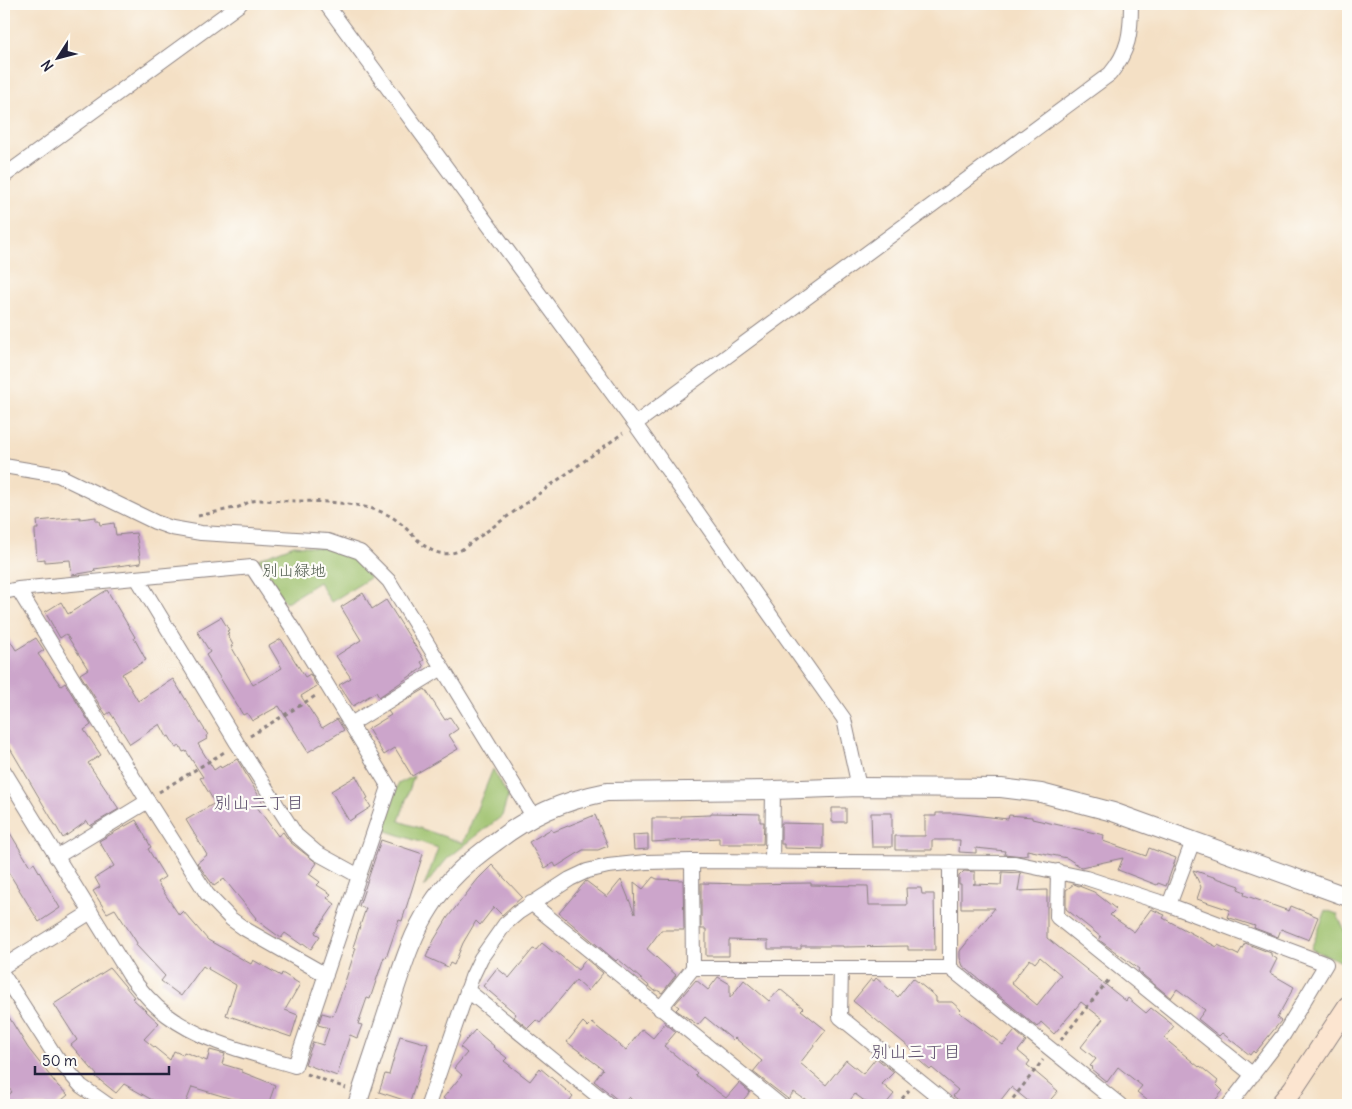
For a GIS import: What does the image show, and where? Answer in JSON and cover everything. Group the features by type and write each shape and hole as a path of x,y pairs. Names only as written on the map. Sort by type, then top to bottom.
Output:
{"main road":[{"path":"1280,1105 1293,1089 1348,1006"}],"street":[{"path":"4,176 240,4"},
{"path":"326,4 635,424 844,719 859,787"},
{"path":"635,424 1110,74 1120,62 1125,52 1131,22 1130,4"},
{"path":"4,466 58,476 172,528 201,533 328,541 360,552 389,581 533,816"},
{"path":"4,592 18,589 252,567 329,688 389,787 326,975 302,1071 190,1030 166,1015 150,1000 130,976 4,771"},
{"path":"137,578 237,743 296,835 317,853 360,876"},
{"path":"18,589 207,894 231,919 326,975"},
{"path":"351,724 442,668"},
{"path":"364,1101 409,946 431,906 465,865 516,826 533,816 569,801 607,792 859,787 1002,788 1041,793 1113,812 1348,897"},
{"path":"772,860 773,790"},
{"path":"56,857 147,800"},
{"path":"1169,906 1193,841"},
{"path":"428,1105 467,990 482,958 505,924 531,903 587,871 625,864 772,860 1015,863 1058,871 1086,878 1169,906 1326,964 1294,1019 1229,1105"},
{"path":"660,1009 693,968 692,861"},
{"path":"950,862 950,968"},
{"path":"1058,871 1057,917 1253,1075"},
{"path":"531,903 780,1105"},
{"path":"4,966 90,912"},
{"path":"693,968 950,968 1120,1105"},
{"path":"841,968 840,1017 950,1105"},
{"path":"4,976 56,1057 81,1086 108,1105"},
{"path":"467,990 609,1105"}],"path":[{"path":"194,516 239,507 252,501 260,500 356,504 389,516 430,550 444,554 452,553 461,550 635,424"},
{"path":"147,800 329,688"},
{"path":"1008,1105 1119,966"},
{"path":"302,1071 347,1088"},
{"path":"364,1101 397,1105"}],"green space":[{"name":"別山緑地","path":"294,545 328,549 353,557 359,562 370,578 331,602 319,582 285,603 258,559"},
{"path":"493,769 508,796 502,816 447,859 424,887 438,848 384,830 398,784 414,776 399,821 463,843"},
{"path":"1326,910 1337,914 1347,937 1347,948 1342,962 1311,949"}],"building":[{"path":"80,517 80,519 96,517 96,521 99,521 100,525 114,523 116,535 136,533 141,563 94,569 96,571 72,575 70,560 45,562 45,559 37,560 35,529 38,529 37,521"},
{"path":"107,590 135,637 146,660 122,674 138,701 173,679 208,735 206,736 207,739 198,744 214,770 237,759 263,803 257,807 278,836 283,832 290,842 317,863 309,874 320,882 317,885 331,894 327,898 335,904 315,933 320,936 311,949 285,933 281,938 255,919 224,879 214,886 197,863 207,855 186,820 215,803 200,778 203,777 186,751 183,752 180,746 176,748 160,724 130,744 110,712 106,715 80,674 88,669 66,634 60,638 45,612 61,602 68,614"},
{"path":"363,593 372,609 386,600 424,660 421,662 424,667 379,697 376,692 353,706 339,685 351,678 336,656 361,640 341,607"},
{"path":"221,617 229,630 227,634 233,645 231,646 253,685 282,668 269,646 281,639 305,677 310,674 317,686 301,696 322,728 337,719 344,730 308,752 279,706 252,721 247,713 243,715 206,655 210,652 197,631"},
{"path":"4,631 16,650 36,638 44,650 38,654 61,686 65,683 91,725 84,730 101,755 88,763 119,809 90,826 87,821 63,838 4,738"},
{"path":"425,689 445,720 450,717 458,729 449,735 458,749 412,776 395,748 384,755 368,729 391,715 388,711"},
{"path":"356,776 371,807 349,821 331,791"},
{"path":"832,808 846,808 846,822 832,822"},
{"path":"711,813 760,814 760,822 764,822 763,844 719,844 719,838 652,842 652,818 681,818 681,816 711,815"},
{"path":"871,813 892,813 892,847 872,847"},
{"path":"936,813 955,813 1008,819 1009,815 1032,817 1032,819 1104,835 1103,841 1146,856 1149,848 1176,858 1166,886 1158,883 1157,885 1118,870 1123,858 1081,867 1067,858 1027,850 1027,855 1023,856 1004,854 1005,851 976,848 976,853 959,852 960,840 932,840 932,850 895,850 895,836 925,836 925,816 936,816"},
{"path":"595,815 608,846 598,850 583,850 556,867 554,863 545,868 529,842 551,829 553,832"},
{"path":"136,820 151,847 148,849 165,877 157,882 179,915 183,911 208,940 251,964 253,960 281,976 282,973 300,984 285,1010 298,1015 291,1037 226,1015 236,985 208,969 209,966 207,969 203,966 181,996 161,981 165,976 136,945 137,943 115,909 107,913 93,891 100,887 95,878 114,866 99,841"},
{"path":"4,823 30,866 34,863 60,908 39,922 9,873 4,876"},
{"path":"781,823 823,824 823,849 784,848 784,844 781,844"},
{"path":"648,834 648,849 634,850 633,835"},
{"path":"381,840 423,854 402,921 399,920 370,999 367,998 358,1024 362,1025 357,1038 350,1035 337,1076 305,1064 313,1042 323,1045 329,1028 318,1025 322,1013 333,1016 341,994 356,948 353,947 366,908 359,906"},
{"path":"492,865 522,897 502,915 494,907 480,925 476,921 463,943 454,965 450,963 448,967 426,957 448,917 478,879"},
{"path":"1193,870 1240,886 1238,889 1245,892 1244,895 1289,911 1291,906 1318,917 1309,940 1281,929 1278,937 1254,928 1255,926 1227,917 1230,910 1197,899 1201,887"},
{"path":"964,871 975,872 975,884 973,884 1001,885 1002,872 1021,873 1018,891 1047,890 1047,938 1126,1001 1128,998 1146,1013 1151,1008 1174,1026 1164,1038 1218,1081 1216,1084 1223,1091 1211,1105 1161,1105 1156,1101 1153,1105 1137,1092 1142,1086 1118,1067 1107,1082 1091,1069 1093,1067 1090,1066 1096,1059 1081,1047 1103,1019 1081,1002 1054,1034 1041,1022 1037,1027 963,966 960,951 995,908 961,908 959,876","holes":["1040,957 1061,975 1037,1005 1011,983 1030,959 1035,963"]},
{"path":"653,877 657,879 683,880 684,930 661,930 647,949 676,975 662,993 657,990 655,991 618,959 616,961 559,913 586,881 607,897 621,880 635,914 634,882 643,889"},
{"path":"701,883 811,883 811,885 868,886 869,905 907,905 906,888 921,888 922,894 934,894 935,950 908,950 908,946 801,946 801,949 768,949 768,941 729,940 729,956 706,956 706,929 701,929"},
{"path":"1074,884 1094,892 1116,909 1110,915 1134,932 1151,909 1165,915 1163,918 1217,947 1218,945 1238,955 1245,943 1271,953 1277,959 1270,973 1294,987 1277,1018 1281,1021 1255,1053 1253,1051 1250,1055 1222,1033 1219,1036 1198,1019 1205,1010 1177,989 1171,998 1138,971 1139,969 1099,940 1101,937 1066,909 1066,890"},
{"path":"542,943 578,970 586,959 603,973 588,991 576,980 540,1023 536,1020 528,1028 514,1017 516,1014 483,986 497,968 509,978 533,949 536,950"},
{"path":"110,968 134,997 132,998 159,1023 144,1039 170,1060 174,1051 183,1055 184,1052 207,1061 210,1050 225,1054 222,1064 242,1070 242,1072 275,1085 268,1105 238,1105 239,1101 192,1087 185,1105 161,1105 124,1084 116,1093 96,1077 97,1075 71,1045 77,1040 54,1004"},
{"path":"718,977 730,984 730,998 744,980 769,1001 780,989 803,1008 801,1010 826,1030 800,1063 826,1085 846,1060 863,1074 876,1058 894,1072 882,1084 894,1094 885,1105 870,1105 855,1094 846,1105 813,1105 794,1092 788,1099 753,1072 762,1061 735,1038 733,1040 705,1017 698,1025 676,1010 679,1007 675,1004 696,980 708,990"},
{"path":"876,978 898,997 913,978 936,997 936,1002 952,1002 961,1010 959,1012 1003,1045 1015,1031 1026,1041 1018,1051 1030,1061 1027,1065 1058,1091 1046,1105 1033,1105 1011,1087 997,1105 965,1105 953,1096 958,1090 932,1068 930,1070 913,1055 915,1052 853,1001 871,979 874,981"},
{"path":"4,1009 28,1048 58,1086 68,1095 56,1105 4,1105 4,1099 12,1092 4,1082"},
{"path":"583,1022 588,1027 592,1023 626,1050 642,1029 653,1038 665,1023 676,1032 664,1046 697,1073 695,1075 726,1098 739,1083 750,1092 739,1105 637,1105 629,1097 623,1104 594,1081 603,1069 567,1042"},
{"path":"475,1030 507,1058 504,1061 530,1081 540,1068 573,1096 566,1105 452,1105 443,1098 462,1075 454,1068 467,1053 460,1047"},
{"path":"400,1036 428,1044 410,1102 379,1092 385,1074 389,1075"}],"district":[{"name":"別山二丁目","path":"259,803"},
{"name":"別山三丁目","path":"916,1052"}]}
